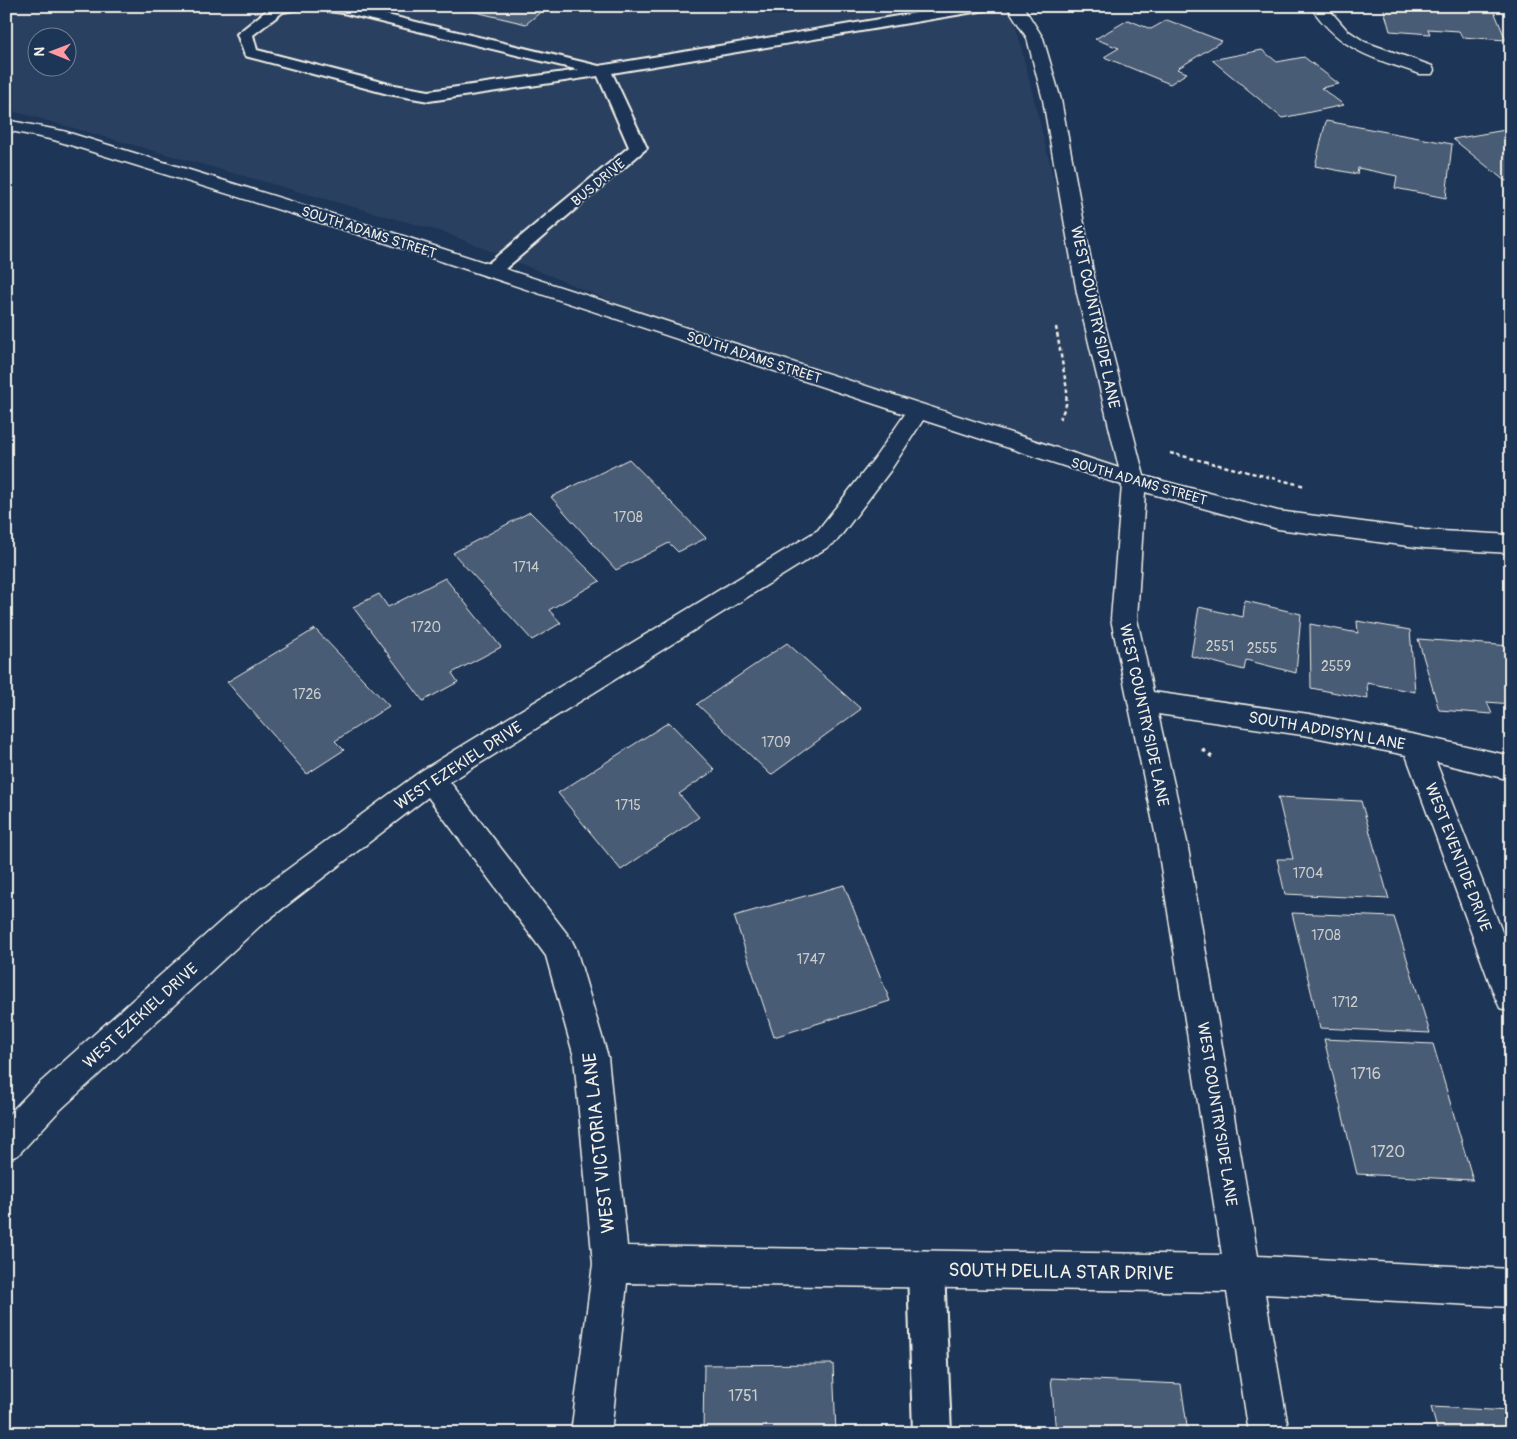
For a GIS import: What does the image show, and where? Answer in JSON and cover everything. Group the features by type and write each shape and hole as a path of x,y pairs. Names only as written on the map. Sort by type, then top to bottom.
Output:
{"street":[{"name":"WEST COUNTRYSIDE LANE","path":"1016,6 1035,38 1052,100 1088,293 1134,481 1124,619 1172,842 1269,1433"},
{"path":"1318,6 1340,32 1350,40 1370,50 1426,70"},
{"name":"SOUTH ADAMS STREET","path":"6,124 57,135 163,167 492,271 1134,481 1278,520 1424,539 1511,544"},
{"name":"WEST EZEKIEL DRIVE","path":"6,1143 46,1100 250,916 432,779 827,536 882,466 918,411"},
{"name":"SOUTH ADDISYN LANE","path":"1142,701 1309,725 1416,746 1511,768"},
{"name":"WEST EVENTIDE DRIVE","path":"1416,746 1510,990"},
{"name":"WEST VICTORIA LANE","path":"432,779 560,949 591,1057 611,1264 591,1433"},
{"name":"SOUTH DELILA STAR DRIVE","path":"611,1264 1244,1274 1511,1288"}],"lane":[{"path":"294,6 279,8 245,34 250,52 388,89 429,96 526,83 986,6"},
{"path":"320,6 343,9 603,70"},
{"name":"BUS DRIVE","path":"492,271 638,148 603,70"},
{"path":"926,1269 932,1433"}],"path":[{"path":"1161,451 1314,488"},
{"path":"1202,749 1212,757"}],"shaded area":[{"path":"6,6 1011,6 1130,489 720,346 446,233 6,109"}],"building":[{"path":"450,6 548,6 526,24"},
{"path":"1383,6 1492,6 1506,40 1462,37 1459,31 1428,29 1430,34 1390,31"},
{"path":"1128,20 1151,29 1167,20 1222,41 1177,69 1187,73 1170,84 1104,57 1119,48 1095,39"},
{"path":"1262,50 1277,62 1304,57 1339,84 1321,88 1344,105 1282,118 1212,60"},
{"path":"1326,121 1452,144 1446,198 1395,188 1397,176 1358,168 1357,174 1315,166"},
{"path":"1511,129 1511,180 1505,181 1453,139"},
{"path":"629,459 706,538 678,552 669,543 616,570 551,497"},
{"path":"530,512 600,581 549,610 561,623 532,640 453,553"},
{"path":"445,578 501,647 452,673 458,682 423,701 353,607 379,594 388,607"},
{"path":"1245,601 1301,614 1296,673 1246,660 1244,670 1191,656 1199,607 1243,617"},
{"path":"1357,621 1410,630 1415,692 1367,683 1368,699 1311,688 1310,624 1358,633"},
{"path":"315,629 389,706 335,741 344,750 307,774 227,682"},
{"path":"1418,639 1511,646 1511,704 1487,702 1492,714 1439,710"},
{"path":"787,643 861,709 771,775 697,704"},
{"path":"669,722 715,770 679,794 699,817 621,870 558,793"},
{"path":"1278,797 1361,801 1389,899 1285,894 1277,859 1293,859"},
{"path":"844,885 890,1001 774,1037 734,916"},
{"path":"1292,913 1394,917 1430,1033 1320,1028"},
{"path":"1324,1039 1433,1044 1473,1180 1357,1174"},
{"path":"833,1364 836,1433 703,1433 704,1365"},
{"path":"1051,1378 1181,1384 1188,1433 1056,1433"},
{"path":"1431,1407 1511,1411 1511,1433 1438,1433"}]}
